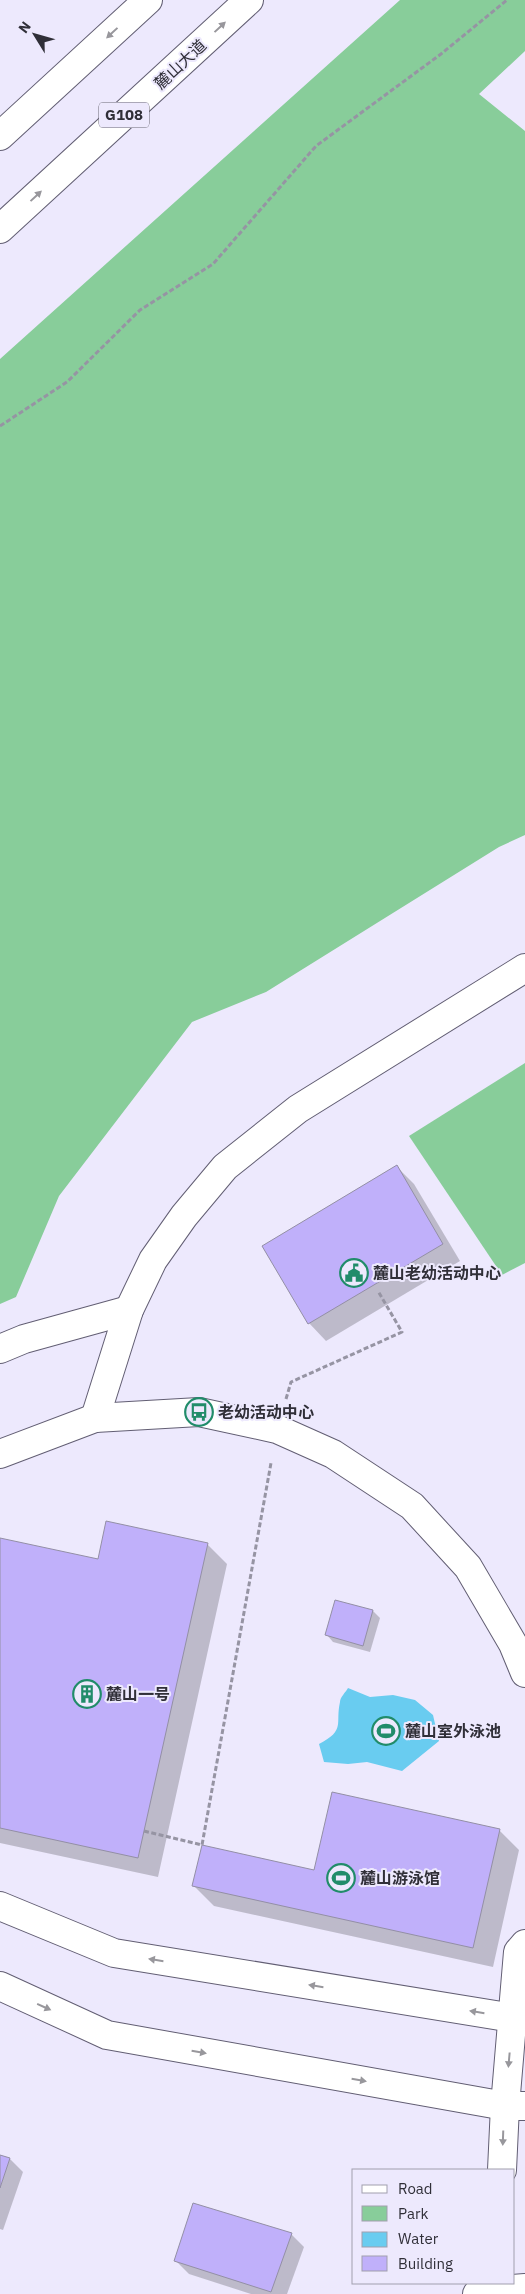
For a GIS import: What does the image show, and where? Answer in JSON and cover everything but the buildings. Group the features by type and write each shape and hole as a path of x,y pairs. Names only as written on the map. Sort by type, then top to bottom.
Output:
{"main road":[{"path":"0,136 148,0"},
{"name":"麓山大道","path":"0,229 249,0"},
{"path":"95,1418 129,1310 153,1260 184,1216 225,1167 298,1109 525,968"},
{"path":"0,1349 24,1340 129,1310"},
{"path":"0,1454 95,1418 199,1412 277,1430 333,1454 412,1506 468,1567 513,1644 525,1673"},
{"path":"0,1906 114,1953 519,2019"},
{"path":"502,2169 515,2106 519,2019 518,1952 525,1944"},
{"path":"0,1986 107,2035 515,2106"},
{"path":"490,2289 525,2288"}],"path":[{"path":"0,426 67,382 140,310 213,264 316,146 441,54 507,0"},
{"path":"144,1831 202,1845 277,1430 291,1382 402,1332 378,1291"}],"green space":[{"path":"400,0 525,0 525,51 479,94 525,131 525,835 499,847 266,992 192,1022 59,1196 16,1297 0,1304 0,359"},
{"path":"525,1063 525,1263 502,1275 409,1136"}],"water":[{"name":"麓山室外泳池","path":"348,1688 370,1697 393,1695 415,1700 433,1715 439,1741 402,1771 367,1762 348,1764 324,1762 319,1744 333,1735 336,1730 340,1700"}],"place":[{"name":"麓山老幼活动中心","path":"354,1273"},
{"name":"老幼活动中心","path":"199,1412"},
{"name":"麓山一号","path":"87,1694"},
{"name":"麓山室外泳池","path":"386,1731"},
{"name":"麓山游泳馆","path":"341,1878"}]}
